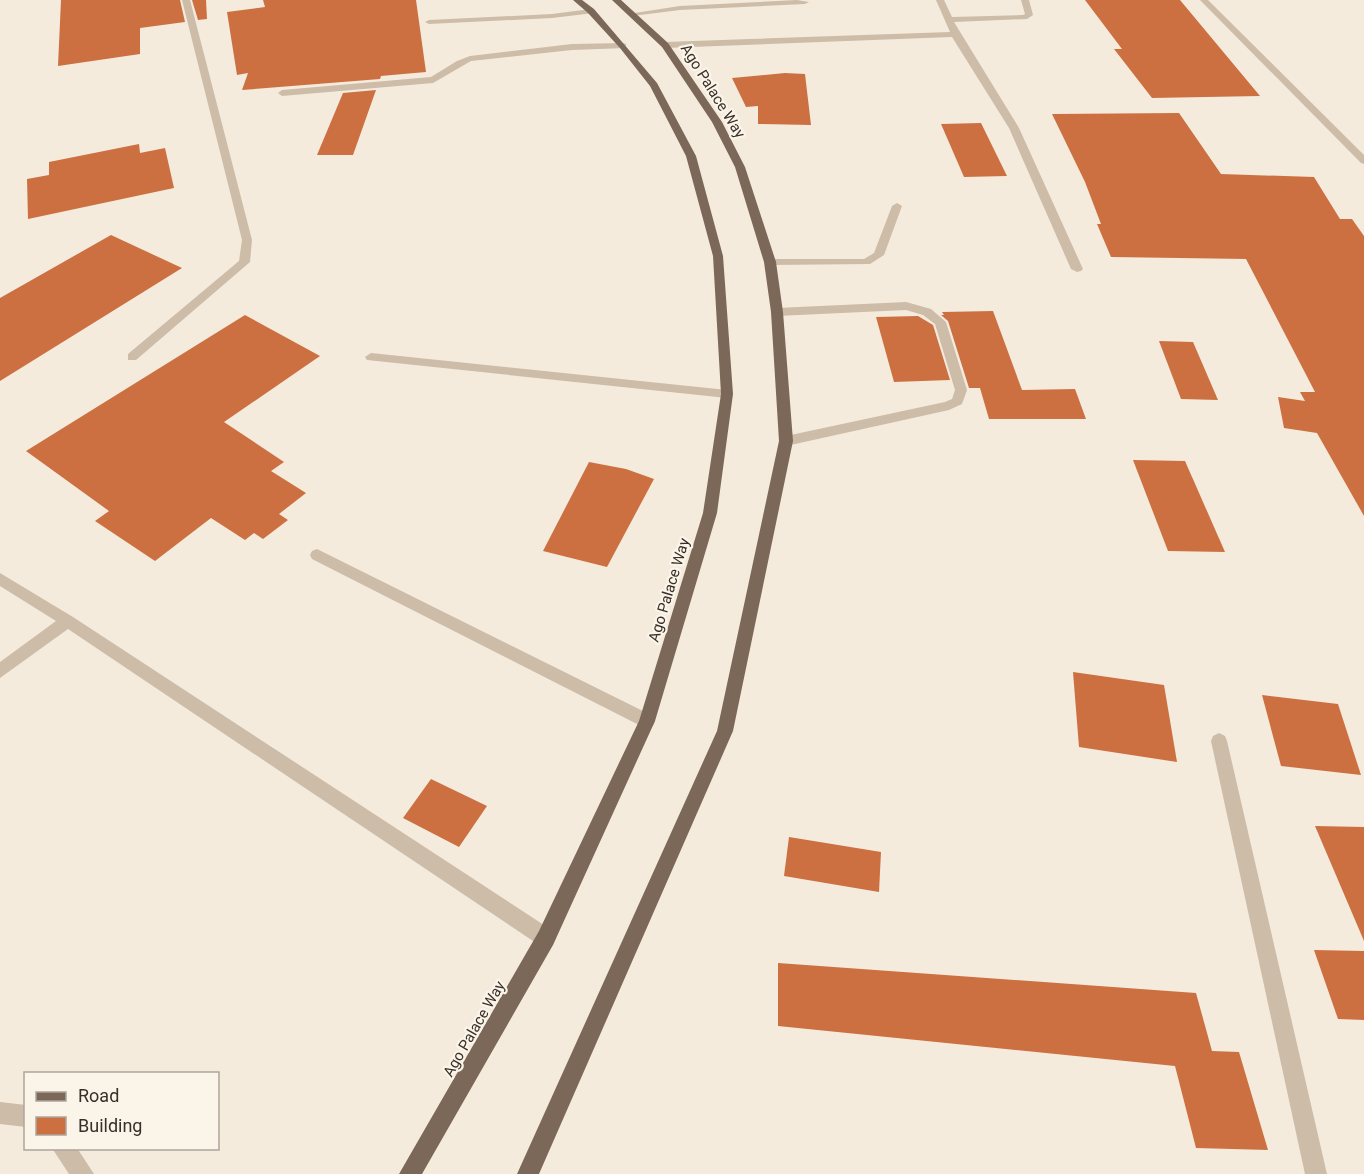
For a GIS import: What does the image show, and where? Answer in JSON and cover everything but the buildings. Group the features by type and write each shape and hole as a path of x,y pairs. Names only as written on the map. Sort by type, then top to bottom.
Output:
{"main road":[{"name":"Ago Palace Way","path":"411,1174 546,938 647,721 710,513 727,394 718,256 691,156 654,85 623,46 591,11 577,0"},
{"name":"Ago Palace Way","path":"528,1174 725,731 786,441 777,312 771,262 740,167 717,122 665,45 616,0"}],"street":[{"path":"132,357 244,262 247,240 186,0"},
{"path":"940,0 955,34 1014,128 1077,269"},
{"path":"949,20 1024,17 1029,15 1025,0"},
{"path":"1204,0 1360,152 1364,161"},
{"path":"632,14 680,8 806,3"},
{"path":"429,22 552,16 591,11"},
{"path":"665,45 955,34"},
{"path":"282,93 433,80 443,77 462,61 470,59 572,46 623,46"},
{"path":"771,262 866,262 879,255 897,206"},
{"path":"777,312 906,306 927,312 940,322 961,390 957,401 949,406 786,441"},
{"path":"371,357 727,394"},
{"path":"317,555 647,721"},
{"path":"0,579 68,621 546,938"},
{"path":"0,671 68,621"},
{"path":"1219,741 1316,1174"},
{"path":"0,1113 24,1116"},
{"path":"64,1150 83,1174"}]}
